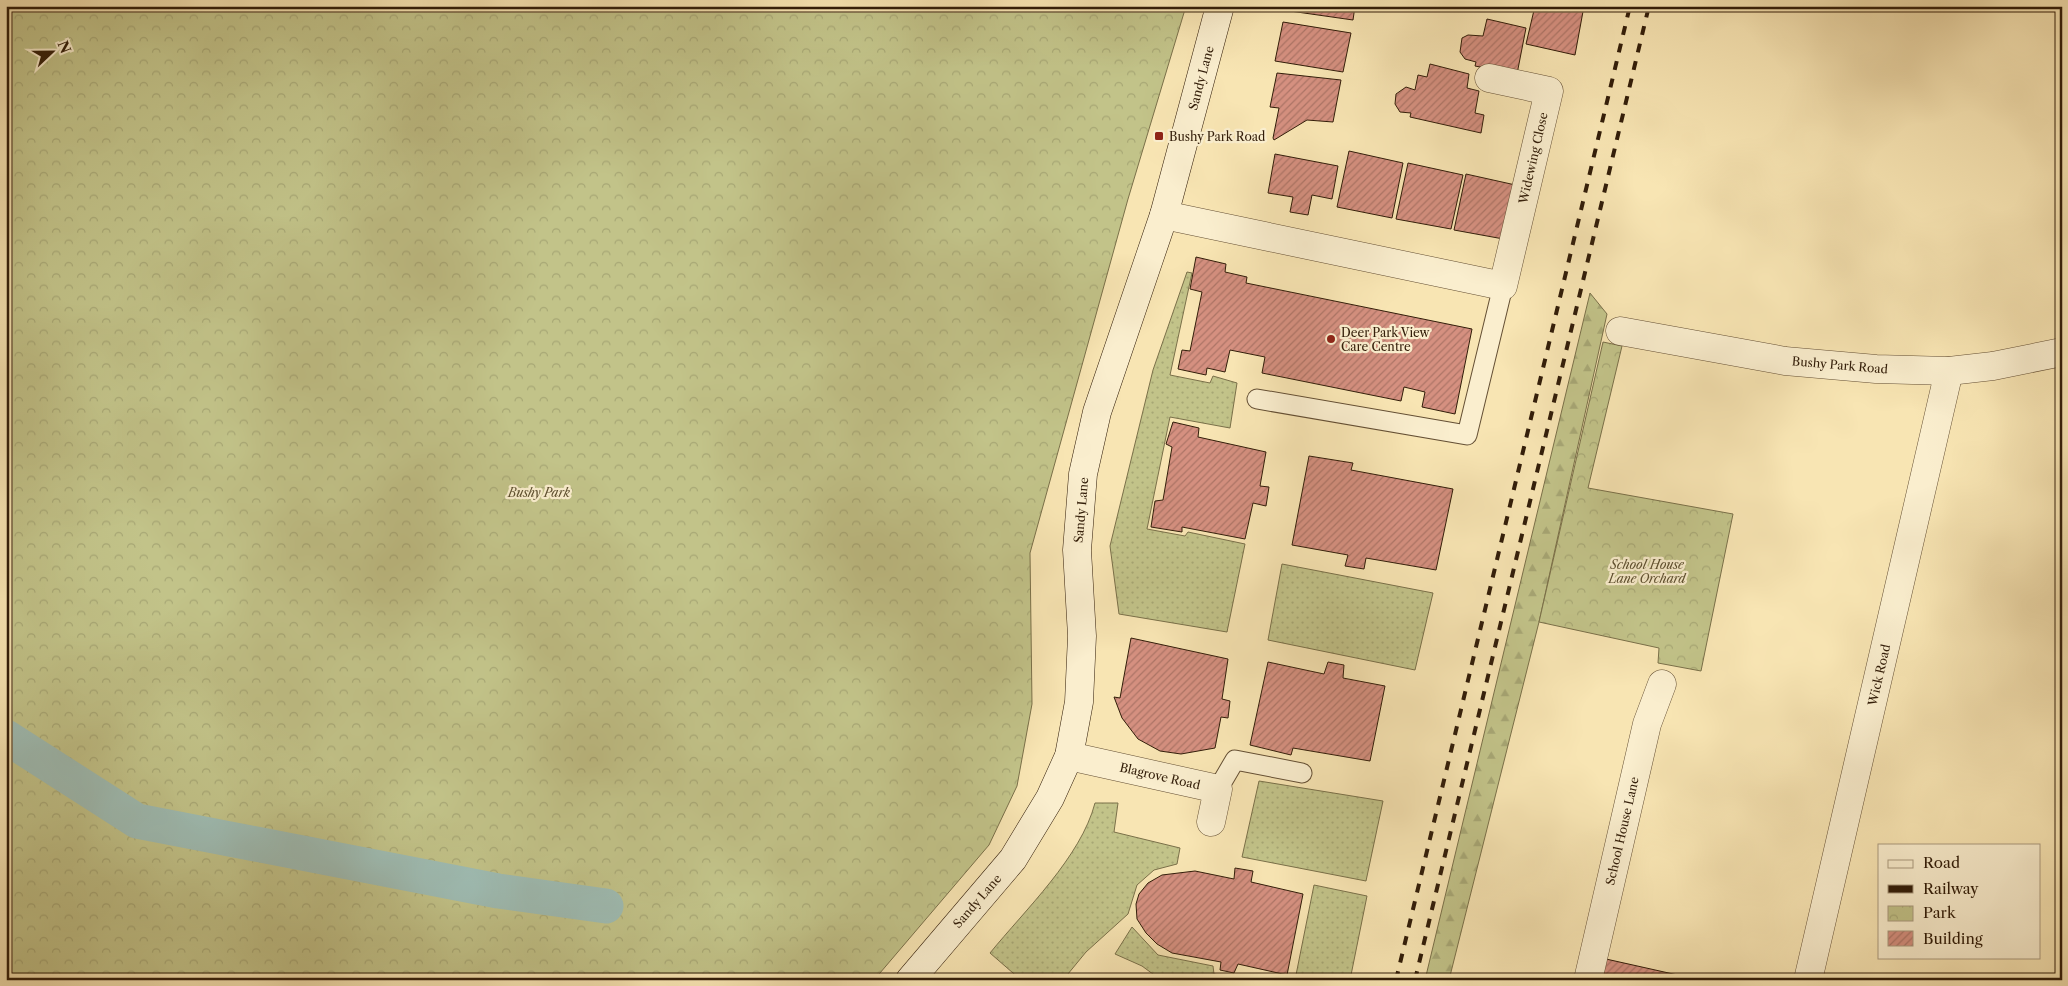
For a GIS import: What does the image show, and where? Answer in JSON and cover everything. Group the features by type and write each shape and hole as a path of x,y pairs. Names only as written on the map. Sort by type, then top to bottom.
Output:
{"street":[{"name":"Sandy Lane","path":"910,980 1013,859 1050,798 1069,756 1079,702 1082,636 1077,550 1084,474 1097,412 1164,214 1220,6"},
{"name":"Widewing Close","path":"1489,78 1549,91 1503,286"},
{"path":"1164,214 1503,286"},
{"name":"Bushy Park Road","path":"1620,331 1785,360 1876,369 1949,371 1993,366 2062,352"},
{"name":"Wick Road","path":"1808,980 1949,371"},
{"name":"School House Lane","path":"1588,980 1647,724 1662,684"},
{"name":"Blagrove Road","path":"1069,756 1218,789 1211,822"}],"lane":[{"path":"1257,399 1467,435 1503,286"},
{"path":"1218,789 1234,760 1302,773"}],"green space":[{"name":"Bushy Park","path":"6,6 1186,6 1128,199 1030,553 1032,704 1017,786 989,845 874,980 6,980"},
{"path":"1187,272 1192,273 1170,375 1210,383 1213,376 1237,383 1230,428 1170,417 1147,529 1185,536 1188,532 1245,544 1227,632 1119,614 1110,546 1153,370"},
{"path":"1590,293 1607,314 1539,622 1449,980 1425,980"},
{"name":"School House Lane Orchard","path":"1603,342 1622,346 1588,488 1733,514 1701,671 1658,663 1659,648 1539,622"},
{"path":"1282,564 1433,593 1415,670 1268,640"},
{"path":"1259,781 1383,801 1366,881 1242,857"},
{"path":"1095,803 1118,803 1114,832 1180,848 1177,864 1154,870 1137,885 1128,914 1086,952 1063,980 1021,980 990,953 1065,863 1088,823"},
{"path":"1314,885 1367,896 1350,980 1295,980"},
{"path":"1132,927 1158,955 1213,966 1214,974 1248,980 1161,980 1142,966 1115,954"}],"building":[{"path":"1284,6 1355,6 1353,20 1283,10"},
{"path":"1535,6 1584,6 1575,55 1526,44"},
{"path":"1487,19 1526,28 1517,74 1475,66 1476,62 1465,59 1460,52 1462,38 1468,35 1483,36"},
{"path":"1283,22 1351,33 1343,72 1275,61"},
{"path":"1430,64 1469,74 1467,88 1479,91 1475,113 1484,115 1481,133 1410,117 1411,113 1400,112 1395,104 1396,94 1406,87 1415,90 1418,75 1427,77"},
{"path":"1277,73 1341,80 1333,122 1307,120 1274,140 1279,108 1270,107"},
{"path":"1349,151 1403,163 1392,218 1337,207"},
{"path":"1275,154 1338,166 1332,199 1312,195 1308,215 1290,212 1293,197 1268,193"},
{"path":"1408,163 1463,175 1451,229 1396,219"},
{"path":"1466,174 1520,186 1509,240 1454,230"},
{"name":"Deer Park View Care Centre","path":"1196,257 1226,264 1225,272 1247,277 1246,283 1472,329 1455,414 1422,407 1425,392 1404,387 1401,401 1262,373 1265,357 1230,350 1225,372 1207,368 1206,375 1178,369 1182,350 1190,351 1202,292 1190,289"},
{"path":"1173,422 1199,428 1198,437 1266,452 1260,486 1269,487 1266,506 1253,503 1245,539 1182,527 1182,532 1151,527 1155,501 1163,500 1172,447 1166,444"},
{"path":"1309,456 1353,463 1351,470 1453,489 1436,570 1366,558 1364,569 1345,566 1348,555 1292,545"},
{"path":"1131,638 1228,659 1222,699 1230,701 1228,718 1221,717 1215,748 1181,754 1160,751 1138,739 1122,718 1114,697 1120,698"},
{"path":"1268,662 1324,674 1328,662 1344,665 1343,678 1385,686 1370,761 1293,748 1291,755 1250,745"},
{"path":"1235,868 1253,871 1251,882 1303,894 1287,975 1238,964 1234,973 1220,970 1221,962 1172,953 1157,944 1146,933 1137,919 1136,904 1139,894 1148,883 1162,875 1195,871 1234,879"},
{"path":"1606,959 1700,980 1602,980"}],"waterway":[{"path":"6,737 137,821 498,891 606,906"}],"railway":[{"path":"1396,980 1630,6"},
{"path":"1415,980 1649,6"}],"place":[{"name":"Bushy Park Road","path":"1159,136"},
{"name":"Deer Park View Care Centre","path":"1331,339"}]}
